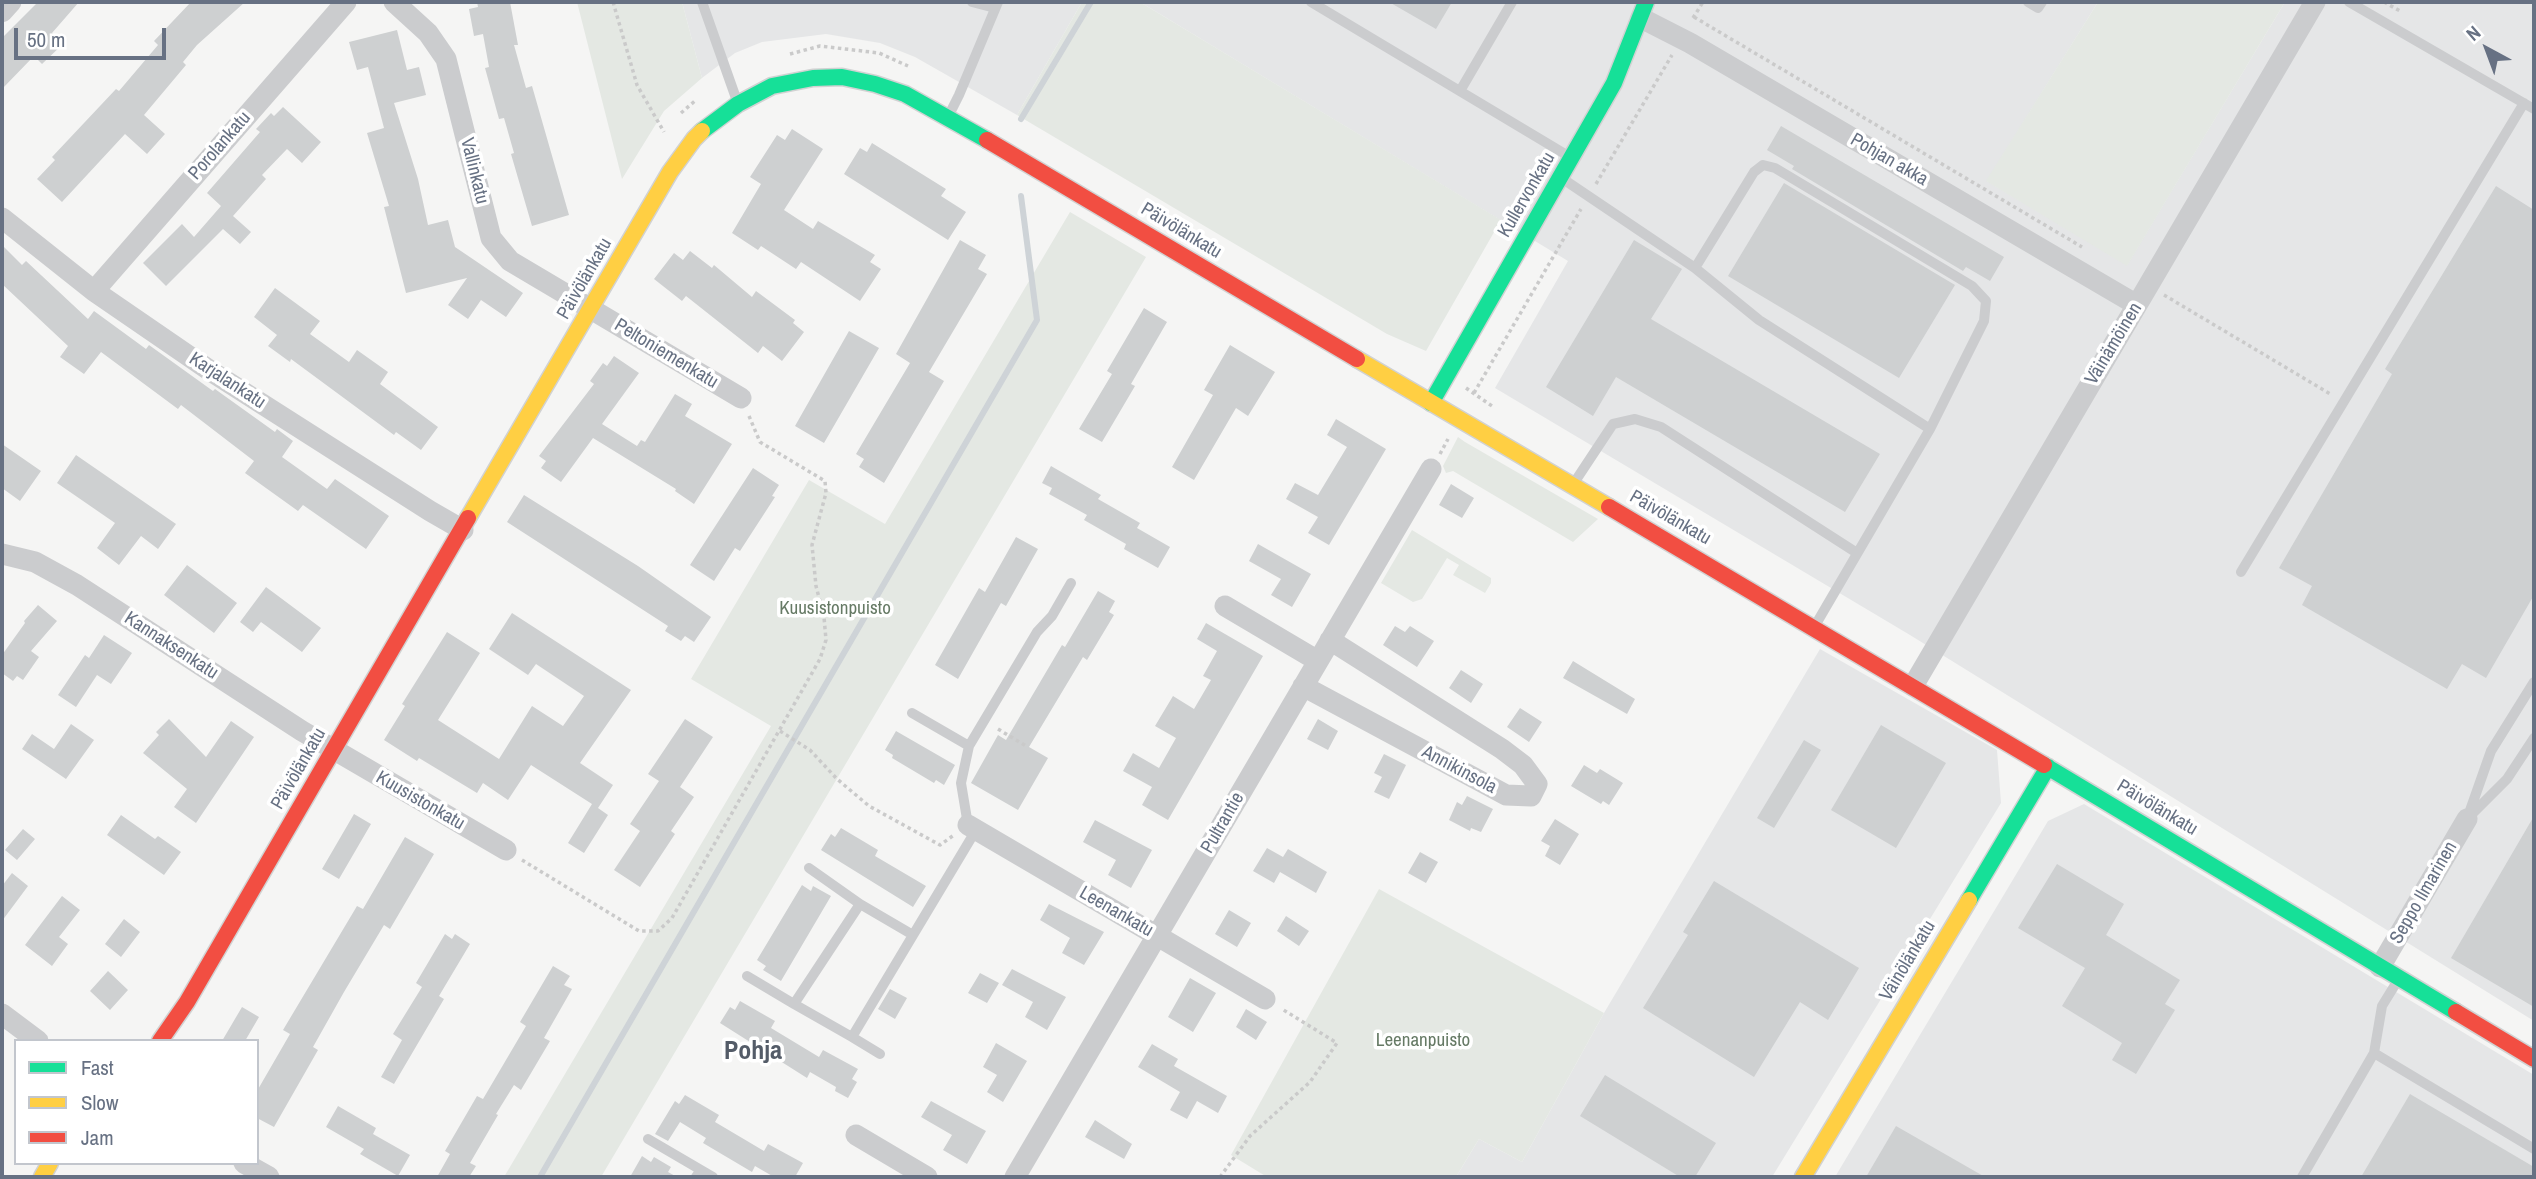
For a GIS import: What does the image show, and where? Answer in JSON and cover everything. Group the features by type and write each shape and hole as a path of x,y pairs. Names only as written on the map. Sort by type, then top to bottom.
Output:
{"street":[{"path":"2,12 11,2"},
{"name":"Porolankatu","path":"94,291 346,2"},
{"name":"Vallinkatu","path":"394,2 428,33 446,59 491,238 510,261 592,309"},
{"name":"Väinämöinen","path":"1913,686 2315,2"},
{"name":"Pohjan akka","path":"1643,10 1681,39 2137,305"},
{"name":"Kullervonkatu","path":"1431,402 1614,83 1643,10"},
{"name":"Päivölänkatu","path":"161,1039 187,1002 670,172 694,139 738,103 772,86 813,78 842,77 875,83 905,94 947,117 1913,686 2534,1059"},
{"name":"Karjalankatu","path":"2,218 94,291 212,372 463,530"},
{"name":"Peltoniemenkatu","path":"592,309 741,398"},
{"name":"Pultrantie","path":"1015,1177 1431,469"},
{"name":"Kannaksenkatu","path":"2,554 35,562 77,585 334,751"},
{"path":"1225,607 1318,661"},
{"name":"Annikinsola","path":"1303,686 1506,795 1531,796 1537,784 1523,765 1330,640"},
{"name":"Kuusistonkatu","path":"334,751 506,850"},
{"name":"Väinölänkatu","path":"1803,1177 2048,767"},
{"name":"Seppo Ilmarinen","path":"2380,967 2467,819"},
{"name":"Leenankatu","path":"972,828 1265,999"},
{"path":"2,1014 35,1039"},
{"path":"856,1135 927,1177"},
{"path":"248,1165 269,1177"}],"lane":[{"path":"702,2 738,103"},
{"path":"947,117 959,95 996,5 972,2"},
{"path":"1311,2 1572,159"},
{"path":"1460,91 1512,2"},
{"path":"2028,2 2038,8 2042,2"},
{"path":"2241,572 2529,106 2349,2"},
{"path":"1695,268 1754,172 1763,165 1775,168 1972,286 1986,301 1984,321 1930,429 1813,627"},
{"path":"1561,178 1695,268 1759,320 1930,429"},
{"path":"1572,485 1613,424 1635,419 1661,427 1857,553"},
{"path":"852,1037 913,935 972,828 961,783 969,746 1037,632 1052,615 1071,583"},
{"path":"2467,819 2491,751 2534,682"},
{"path":"912,713 969,746"},
{"path":"2467,819 2507,779 2534,738"},
{"path":"809,868 860,904 913,935"},
{"path":"794,1004 860,904"},
{"path":"747,976 880,1054"},
{"path":"2302,1177 2374,1053 2382,1006 2399,978"},
{"path":"2374,1053 2534,1149"},
{"path":"648,1139 699,1174 713,1177"}],"path":[{"path":"614,2 637,85 664,132"},
{"path":"1431,469 1703,2"},
{"path":"1694,17 2088,250"},
{"path":"2148,285 2344,402"},
{"path":"506,850 639,931 658,931 672,918 820,659 826,640 812,545 826,493 825,481 760,442 741,398"},
{"path":"984,721 1026,746"},
{"path":"780,731 810,750 869,806 940,845 972,828"},
{"path":"1220,1177 1250,1136 1310,1082 1337,1043 1265,999"}],"shaded area":[{"path":"682,2 1082,2 1017,115 915,57 880,43 826,34 762,42 735,53 702,78"},
{"path":"1140,2 2098,2 1987,181 2127,265 2285,2 2534,2 2534,1021 1910,635 1495,388 1568,261"},
{"path":"1820,649 1997,750 2001,803 1772,1177 1456,1177 1479,1139 1522,1162 1604,1013"},
{"path":"2084,804 2534,1075 2534,1177 1835,1177 2048,821"}],"green space":[{"path":"577,2 682,2 702,78 664,111 622,179"},
{"path":"1082,2 1140,2 1501,220 1426,351 1387,334 1017,115"},
{"path":"2098,2 2285,2 2127,266 1986,181"},
{"name":"Kuusistonpuisto","path":"1070,212 1146,257 601,1177 504,1177 771,726 691,679 809,480 885,524"},
{"path":"1458,437 1598,519 1573,542 1453,471 1446,473 1443,466"},
{"path":"1412,530 1491,578 1485,593 1453,575 1459,565 1447,558 1422,599 1413,602 1381,583"},
{"name":"Leenanpuisto","path":"1379,889 1604,1013 1522,1162 1479,1139 1456,1177 1267,1177 1231,1155"}],"building":[{"path":"38,2 79,2 52,33 63,44 42,64 34,56 2,89 2,38"},
{"path":"191,2 245,2 197,45 183,62 186,65 144,115 165,134 147,154 125,134 62,202 37,179 55,160 52,157 116,89 119,91 158,45 154,41"},
{"path":"477,2 510,2 518,45 514,45 526,88 532,86 569,215 532,226 511,154 514,153 504,118 499,119 485,68 489,67 483,34 474,36 469,9 478,7"},
{"path":"1389,2 1452,2 1436,29"},
{"path":"397,30 407,70 419,67 426,95 394,103 418,179 428,225 448,220 455,247 523,293 506,317 481,300 468,319 448,305 467,278 406,293 384,207 389,206 367,133 384,128 368,67 357,70 349,42"},
{"path":"283,107 321,142 302,163 287,149 262,175 266,179 233,216 251,232 240,244 223,229 166,286 143,263 182,224 194,237 221,206 207,193 260,132 256,129 271,113 274,116"},
{"path":"1781,126 2004,257 1990,281 1966,267 1963,271 1792,169 1794,166 1767,150"},
{"path":"792,129 823,149 784,210 813,229 818,221 875,255 870,262 881,269 860,301 801,262 796,269 761,246 758,250 732,233 761,184 750,177 777,135 785,140"},
{"path":"872,143 946,189 941,196 966,212 948,240 844,174 860,148 867,152"},
{"path":"1784,183 1955,285 1899,378 1728,276"},
{"path":"2496,186 2534,210 2534,595 2486,678 2462,664 2447,689 2302,605 2312,586 2279,568 2392,374 2385,369"},
{"path":"960,240 986,255 978,269 987,274 929,372 944,381 884,483 859,467 864,459 856,454 910,363 896,354"},
{"path":"1634,240 1682,269 1651,319 1880,454 1845,512 1616,377 1593,416 1546,387"},
{"path":"2,245 22,265 26,261 88,319 94,311 146,349 149,345 213,391 215,389 275,432 277,429 293,441 282,457 327,489 335,479 389,516 366,549 303,505 298,511 245,473 254,461 181,405 178,409 101,352 84,374 60,357 68,346 2,284"},
{"path":"690,251 712,268 714,265 752,297 756,291 795,320 793,323 804,332 782,361 763,346 758,353 686,296 682,301 654,279 674,253 683,260"},
{"path":"275,288 320,321 310,334 349,362 357,350 388,372 380,384 438,427 421,450 396,432 394,435 291,359 290,362 268,346 277,335 254,317"},
{"path":"1144,308 1167,322 1131,384 1135,386 1102,442 1079,429 1112,374 1107,371"},
{"path":"849,331 879,348 824,443 795,426"},
{"path":"1230,345 1275,372 1248,416 1236,408 1194,480 1172,467 1213,395 1204,390"},
{"path":"614,356 639,373 602,424 637,446 641,440 645,442 675,394 692,404 685,416 732,444 694,504 675,491 676,489 593,438 561,482 541,468 546,461 539,456 594,384 590,381 603,363 607,366"},
{"path":"1336,419 1386,449 1329,545 1308,533 1318,517 1286,499 1295,483 1318,495 1347,447 1327,435"},
{"path":"2,444 41,471 20,501 2,488"},
{"path":"76,455 176,524 158,549 141,536 119,565 97,548 115,523 57,483"},
{"path":"1051,466 1101,495 1098,499 1140,523 1137,528 1170,547 1158,568 1124,549 1126,544 1084,520 1087,515 1049,494 1052,488 1042,483"},
{"path":"753,468 779,485 772,496 775,497 740,551 735,548 714,581 690,565"},
{"path":"1451,484 1474,498 1462,518 1439,505"},
{"path":"524,495 638,566 711,617 694,642 685,636 681,641 665,631 668,626 507,522"},
{"path":"1016,537 1038,549 1006,606 1001,603 958,679 935,665 979,588 985,592"},
{"path":"1258,544 1311,574 1292,607 1271,595 1281,579 1249,561"},
{"path":"187,565 237,603 214,633 164,595"},
{"path":"266,587 321,628 302,652 261,622 253,632 240,622"},
{"path":"1098,591 1115,601 1109,612 1114,615 1087,660 1083,657 1029,747 1048,758 1018,810 971,783 998,735 1006,740 1062,645 1065,647"},
{"path":"38,605 57,621 31,651 39,657 23,680 17,676 13,681 2,673 2,655"},
{"path":"512,613 631,690 580,763 613,785 598,808 608,815 584,853 568,843 592,804 531,765 508,800 483,783 477,793 384,740 405,706 402,704 447,632 480,653 438,720 499,759 532,706 563,726 584,696 536,664 528,675 489,649"},
{"path":"1206,623 1263,656 1168,820 1142,805 1152,787 1123,771 1133,753 1159,768 1176,738 1155,726 1173,696 1194,709 1211,680 1203,676 1217,651 1197,639"},
{"path":"1395,626 1405,632 1410,626 1434,641 1417,667 1383,645"},
{"path":"104,635 132,653 111,684 97,675 76,707 58,695 85,655 89,658"},
{"path":"1573,661 1635,699 1627,714 1563,678"},
{"path":"1461,670 1483,684 1471,703 1449,688"},
{"path":"1520,708 1542,722 1529,742 1507,727"},
{"path":"169,719 206,757 231,721 254,737 196,823 174,807 187,789 143,753 159,735 156,732"},
{"path":"685,719 713,737 680,787 694,797 671,831 675,834 640,887 614,870 640,831 630,824 659,781 648,774"},
{"path":"1318,719 1338,731 1328,750 1307,739"},
{"path":"71,724 94,740 66,779 22,749 32,734 54,749"},
{"path":"1881,725 1946,763 1896,848 1831,810"},
{"path":"896,731 955,765 944,785 936,780 934,783 892,758 893,755 885,750"},
{"path":"1804,740 1821,750 1774,828 1757,818"},
{"path":"1384,754 1406,765 1389,799 1374,792 1382,777 1374,773"},
{"path":"1584,765 1597,773 1600,769 1623,783 1609,805 1603,801 1601,804 1571,786"},
{"path":"1467,796 1493,809 1481,832 1471,828 1470,831 1449,820 1457,802 1462,805"},
{"path":"354,814 371,824 339,879 322,869"},
{"path":"121,815 155,839 158,836 181,852 164,875 107,835"},
{"path":"2534,816 2534,1007 2451,958"},
{"path":"1555,819 1579,834 1560,865 1545,856 1550,846 1541,841"},
{"path":"1095,820 1152,850 1131,888 1108,875 1116,860 1083,842"},
{"path":"841,828 878,850 875,856 926,886 913,907 821,850 831,834 835,837"},
{"path":"23,829 35,839 17,860 5,850"},
{"path":"405,837 434,854 390,929 384,925 344,992 313,1047 318,1050 274,1127 259,1119 259,1088 290,1034 283,1030 357,906 363,909"},
{"path":"1267,848 1283,857 1288,849 1327,872 1316,893 1280,872 1274,883 1253,871"},
{"path":"1420,852 1438,862 1426,883 1408,873"},
{"path":"2057,864 2124,904 2106,935 2180,980 2165,1004 2175,1010 2136,1074 2112,1060 2122,1043 2062,1006 2085,968 2018,928"},
{"path":"12,873 28,886 2,921 2,886"},
{"path":"1714,881 1859,968 1828,1020 1800,1002 1754,1077 1643,1008 1688,935 1683,932"},
{"path":"802,885 811,891 813,886 831,896 781,981 763,970 766,966 757,960"},
{"path":"62,896 80,910 59,937 68,944 52,966 25,945"},
{"path":"1049,904 1104,932 1084,965 1062,953 1070,938 1040,920"},
{"path":"1229,910 1251,923 1237,947 1215,934"},
{"path":"1286,916 1309,931 1299,946 1277,931"},
{"path":"124,919 140,932 121,957 105,944"},
{"path":"445,934 452,939 455,934 470,944 439,996 444,999 394,1084 381,1077 402,1040 393,1034 422,987 416,983"},
{"path":"553,966 570,976 564,985 572,989 544,1038 550,1041 521,1090 514,1085 496,1114 498,1115 470,1163 476,1166 469,1177 437,1177 450,1154 445,1151 477,1096 483,1099 526,1026 520,1022"},
{"path":"1012,969 1066,997 1047,1030 1025,1017 1033,1002 1002,985"},
{"path":"108,971 128,990 110,1010 90,991"},
{"path":"980,973 999,983 987,1003 968,993"},
{"path":"1190,978 1216,993 1193,1032 1168,1017"},
{"path":"890,989 907,998 895,1019 878,1009"},
{"path":"740,1001 775,1021 771,1028 819,1057 823,1050 858,1069 852,1079 857,1082 848,1098 835,1091 836,1087 810,1072 807,1078 720,1023 730,1007 735,1010"},
{"path":"242,1007 259,1017 246,1039 223,1039"},
{"path":"1246,1009 1267,1022 1256,1040 1236,1027"},
{"path":"996,1043 1027,1061 1003,1102 987,1092 997,1075 983,1067"},
{"path":"1152,1044 1178,1059 1174,1066 1227,1096 1218,1113 1197,1101 1187,1119 1170,1110 1180,1092 1138,1067"},
{"path":"1605,1075 1716,1143 1695,1177 1680,1177 1580,1116"},
{"path":"2410,1094 2534,1167 2534,1177 2361,1177"},
{"path":"685,1095 719,1115 715,1122 764,1151 768,1144 803,1163 795,1177 774,1177 755,1166 752,1172 703,1143 706,1138 680,1122 668,1141 655,1134 675,1101 679,1104"},
{"path":"931,1101 986,1131 967,1164 943,1150 952,1135 921,1117"},
{"path":"338,1106 376,1128 373,1134 410,1155 398,1176 360,1154 364,1149 326,1127"},
{"path":"1095,1120 1132,1144 1124,1159 1085,1137"},
{"path":"1896,1126 1985,1177 1866,1177"},
{"path":"642,1156 651,1162 654,1157 671,1167 668,1172 677,1177 630,1177"}],"waterway":[{"path":"1021,119 1091,2"},
{"path":"540,1177 1037,320 1021,196"}],"traffic: fast":[{"path":"1431,403 1614,83 1646,2"},
{"path":"702,131 738,104 772,86 813,78 842,77 905,94 987,140"},
{"path":"2044,765 2456,1012"},
{"path":"1969,900 2048,767"}],"traffic: slow":[{"path":"468,518 670,172 702,131"},
{"path":"1357,359 1609,507"},
{"path":"1803,1177 1969,900"},
{"path":"42,1177 49,1165"}],"traffic: jam":[{"path":"987,140 1357,359"},
{"path":"1609,507 2044,765"},
{"path":"161,1039 187,1002 468,518"},
{"path":"2456,1012 2534,1059"}],"district":[{"name":"Pohja","path":"753,1052"}]}
